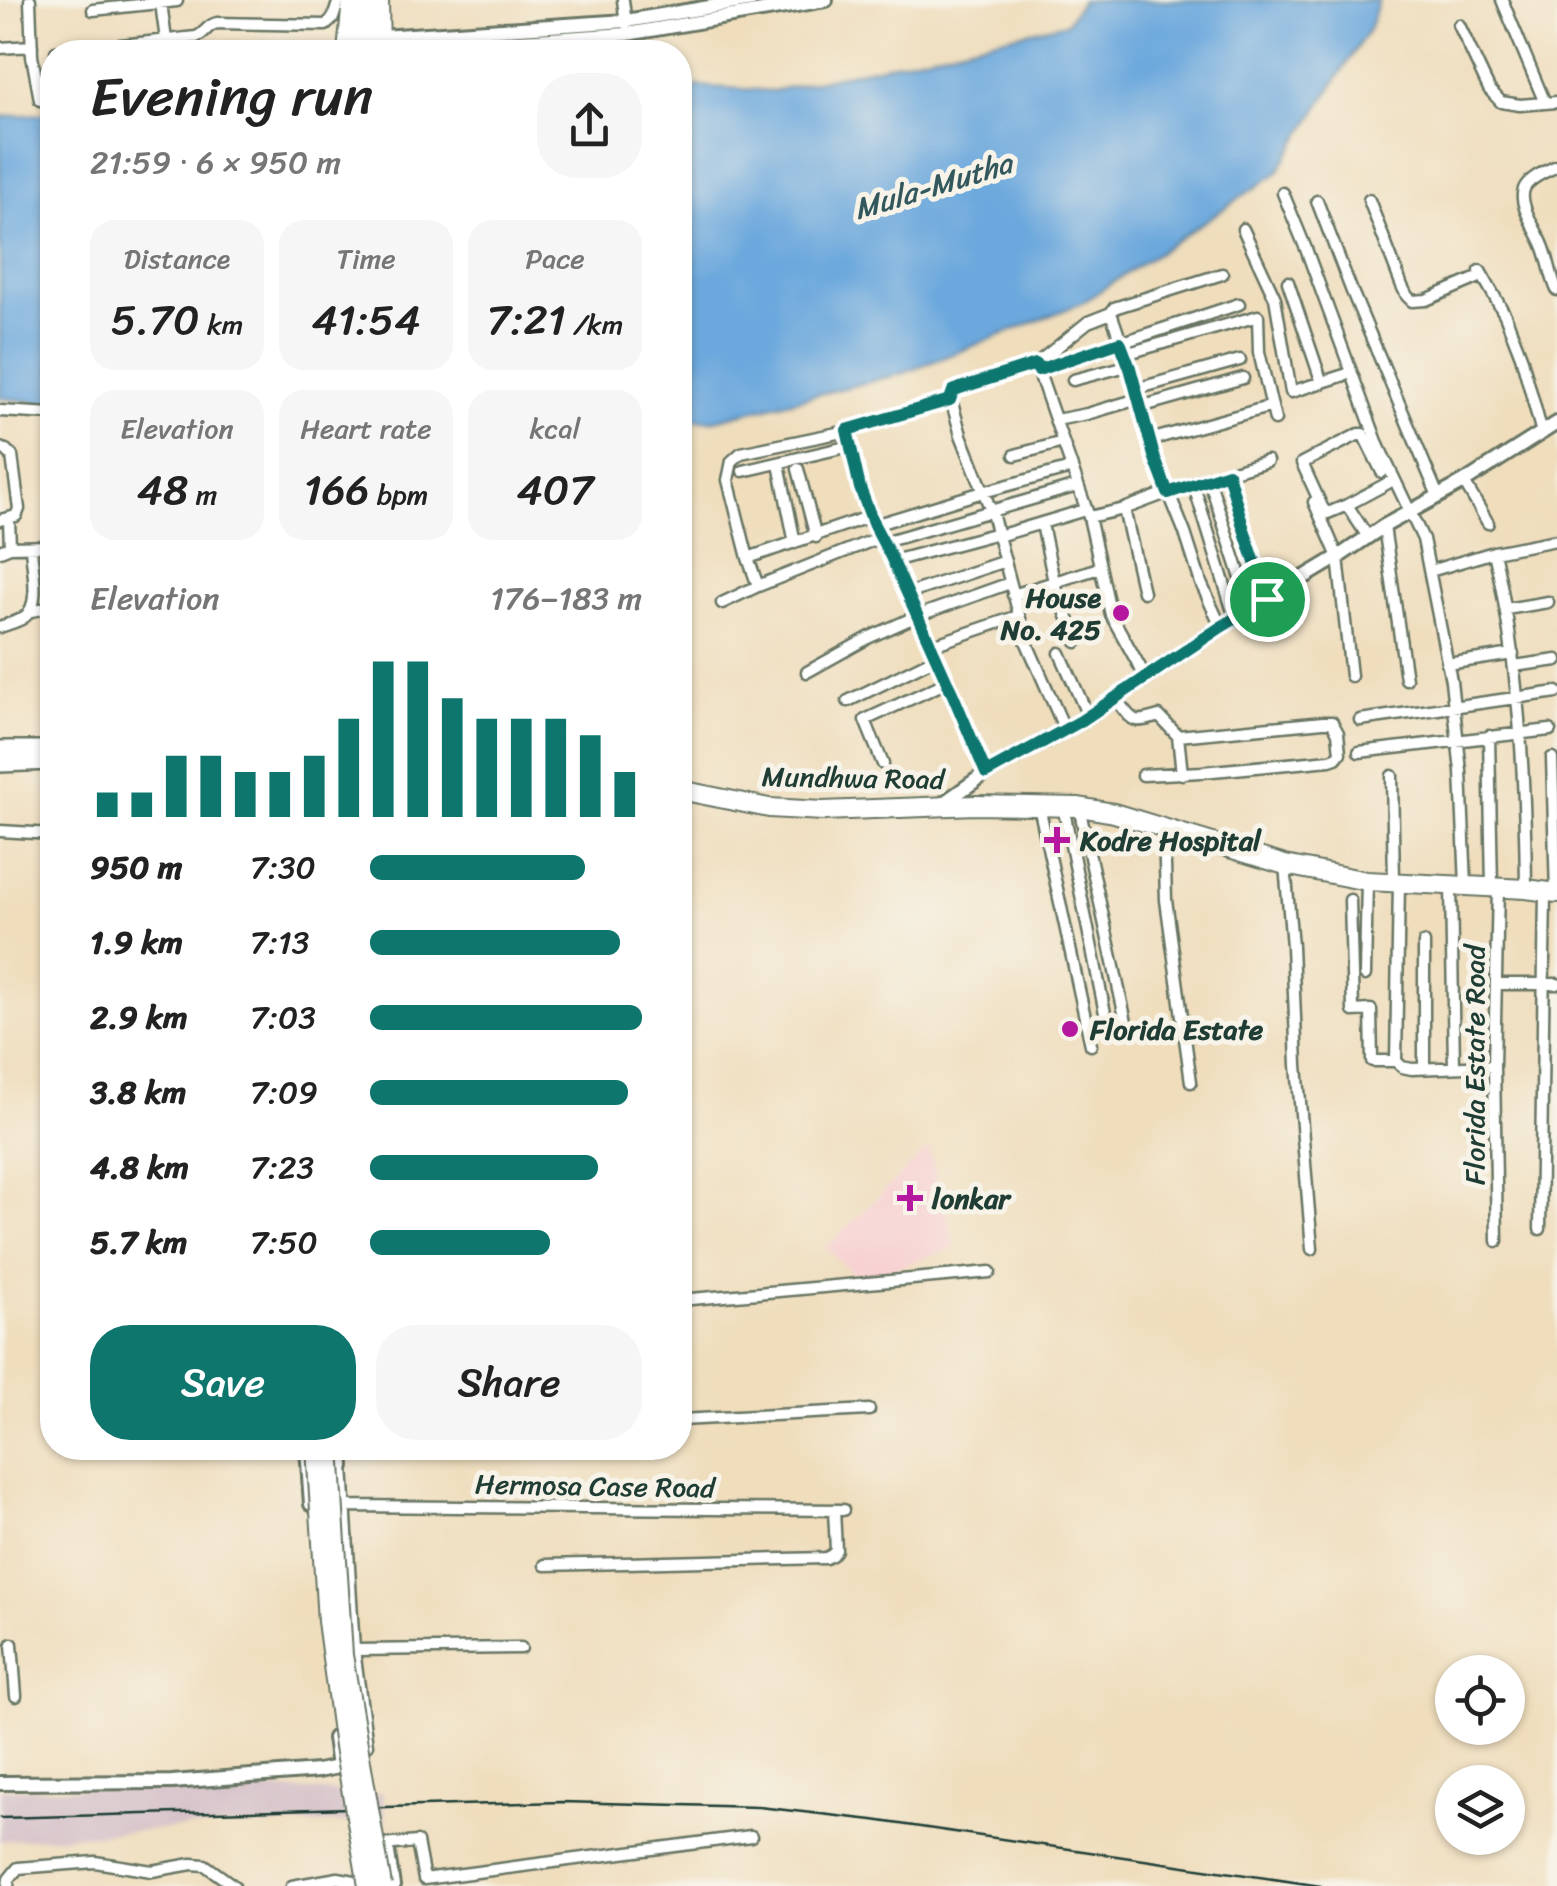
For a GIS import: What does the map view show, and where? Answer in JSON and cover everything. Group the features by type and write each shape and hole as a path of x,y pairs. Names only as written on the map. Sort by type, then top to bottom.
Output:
{"main road":[{"path":"352,0 369,40"},
{"path":"365,0 370,40"},
{"path":"372,40 379,0"},
{"path":"0,749 40,748"},
{"path":"0,764 40,762"},
{"name":"Mundhwa Road","path":"692,792 769,808 1071,806 1114,812 1285,865 1368,881 1553,893"},
{"path":"317,1460 327,1622 363,1885"},
{"path":"331,1460 344,1654 382,1886"}],"street":[{"path":"30,0 32,51 40,100"},
{"path":"162,3 166,40 201,36 214,24 326,24 333,18 339,0"},
{"path":"623,0 626,27"},
{"path":"626,27 752,0"},
{"path":"1459,25 1495,97 1510,105 1551,102 1502,0"},
{"path":"431,40 626,27 818,1"},
{"path":"93,10 177,2"},
{"path":"0,48 40,52"},
{"path":"1557,166 1530,181 1523,194 1557,290"},
{"path":"1283,193 1379,447 1423,539 1430,571 1458,739 1454,1067"},
{"path":"1369,200 1412,301 1426,300 1481,273 1521,356 1542,433"},
{"path":"1317,202 1438,496"},
{"path":"1243,229 1275,298 1291,392 1351,373"},
{"path":"1545,248 1557,242"},
{"path":"1037,367 1088,322 1114,308 1222,274"},
{"path":"1288,282 1322,383"},
{"path":"1065,730 1026,642 992,512 950,400 953,391 1239,304"},
{"path":"1110,313 1168,493 1221,627"},
{"path":"1126,358 1258,316 1259,352 1275,420"},
{"path":"1188,321 1192,336"},
{"path":"1258,324 1273,322"},
{"path":"1073,380 1123,367 1126,358"},
{"path":"1056,420 1138,398 1240,360"},
{"path":"1037,367 1087,514 1110,615 1146,678"},
{"path":"1138,398 1242,378"},
{"path":"758,586 728,480 732,461 741,453 847,430 950,400"},
{"path":"1150,440 1272,406"},
{"path":"0,411 40,413"},
{"path":"936,808 986,773 1088,716 1235,618 1557,423"},
{"path":"847,430 860,488 873,521 986,773"},
{"path":"1363,434 1385,478 1347,505 1328,513 1302,463 1363,434"},
{"path":"1015,455 1063,442"},
{"path":"742,471 850,446"},
{"path":"0,448 12,456 19,509 16,516 5,520 5,549 40,547"},
{"path":"893,560 1087,514 1124,509 1267,461"},
{"path":"748,558 1071,468"},
{"path":"780,469 796,543"},
{"path":"798,469 816,537"},
{"path":"1228,473 1267,599"},
{"path":"1209,478 1250,609"},
{"path":"1464,482 1488,523"},
{"path":"1193,484 1235,618"},
{"path":"722,603 883,540 1077,486"},
{"path":"1313,501 1338,557 1351,676"},
{"path":"1347,505 1368,537"},
{"path":"1124,509 1144,592"},
{"path":"1042,524 1054,582 1077,642"},
{"path":"1384,526 1406,679"},
{"path":"1430,571 1494,552 1556,540"},
{"path":"31,548 31,611"},
{"path":"1494,552 1513,660 1526,889"},
{"path":"907,594 1006,561"},
{"path":"807,672 917,616 1100,568"},
{"path":"1506,609 1548,602"},
{"path":"0,627 40,609"},
{"path":"930,646 1018,616"},
{"path":"1056,633 1071,626"},
{"path":"1060,654 1088,716"},
{"path":"848,702 936,658"},
{"path":"1447,664 1557,660"},
{"path":"884,764 865,720 947,682"},
{"path":"1360,720 1557,692"},
{"path":"1116,698 1133,720 1141,722 1160,716 1178,736 1182,774"},
{"path":"1143,775 1330,760 1340,753 1338,732 1332,722 1178,736"},
{"path":"1359,752 1550,730"},
{"name":"Florida Estate Road","path":"1488,736 1495,888 1497,1241"},
{"path":"1540,1229 1551,984 1552,758"},
{"path":"1392,776 1396,1061"},
{"path":"1039,804 1090,1045"},
{"path":"1071,806 1106,1023"},
{"path":"1071,806 1128,1031"},
{"path":"1164,829 1166,900 1191,1082"},
{"path":"0,831 40,833"},
{"path":"1285,865 1312,1250"},
{"path":"1365,975 1368,881"},
{"path":"1350,900 1353,1010 1371,1010 1372,1061 1396,1061 1412,1069 1494,1066"},
{"path":"1424,944 1424,1068"},
{"path":"1496,984 1551,984"},
{"path":"692,1299 990,1272"},
{"path":"692,1419 869,1410"},
{"path":"0,1784 172,1782 338,1767 322,1646 307,1460"},
{"path":"343,1460 354,1650 368,1756"},
{"path":"308,1469 343,1466"},
{"name":"Hermosa Case Road","path":"346,1506 839,1510 836,1550 826,1558 545,1565"},
{"path":"12,1644 16,1696"},
{"path":"354,1650 521,1648"},
{"path":"0,1683 16,1682"},
{"path":"292,1886 338,1878 363,1885 357,1849 383,1845 416,1842 424,1879 750,1836"},
{"path":"383,1845 393,1886"},
{"path":"8,1886 18,1868 95,1862 152,1871 205,1865 234,1886"}],"shaded area":[{"name":"lonkar","path":"928,1148 956,1247 863,1284 826,1248"},
{"path":"177,1787 383,1793 386,1822 181,1828 0,1841 0,1789"}],"water":[{"name":"Mula-Mutha","path":"1082,0 1379,0 1370,27 1277,173 1082,303 904,373 715,420 692,420 692,86 773,91 1066,23"},
{"path":"40,114 40,403 0,398 0,117"}],"railway":[{"path":"0,1818 562,1802 759,1807 1321,1886"}],"place":[{"name":"House No. 425","path":"1121,613"},
{"name":"Kodre Hospital","path":"1057,840"},
{"name":"Florida Estate","path":"1070,1029"},
{"name":"lonkar","path":"910,1198"}],"route":[{"path":"1120,342 1168,493 1228,473 1267,599 1081,721 986,773 874,525 860,488 847,430 950,400 953,391 960,388 1036,364 1038,370 1120,342"}]}
